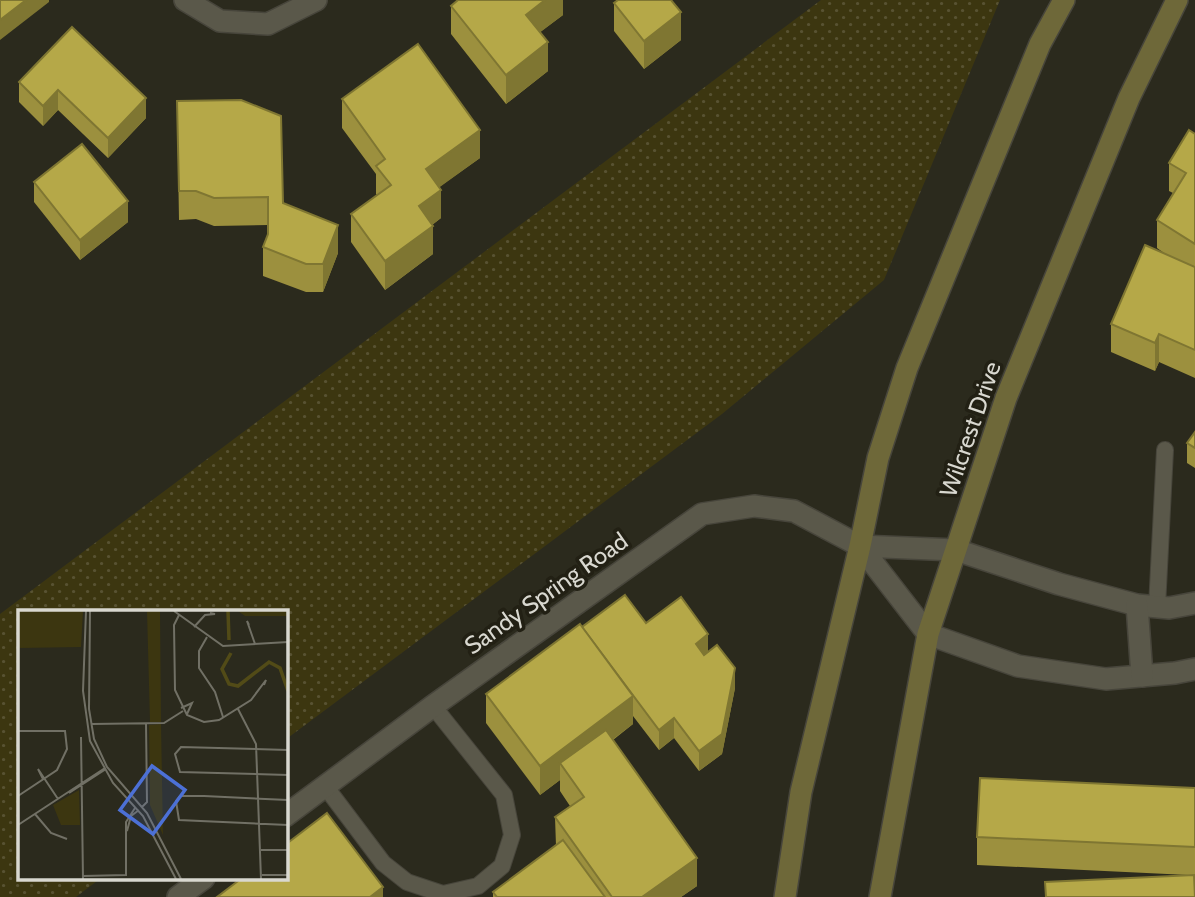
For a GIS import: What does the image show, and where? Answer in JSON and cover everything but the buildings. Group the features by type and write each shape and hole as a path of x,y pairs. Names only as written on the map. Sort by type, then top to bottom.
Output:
{"main road":[{"path":"785,897 801,792 860,547 877,458 907,368 1040,44 1063,0"},
{"name":"Wilcrest Drive","path":"880,897 928,634 1006,398 1129,98 1177,0"}],"street":[{"path":"185,0 220,22 268,24 316,0"},
{"name":"Sandy Spring Road","path":"287,815 433,706 702,514 754,506 794,512 860,547 928,634"},
{"name":"Sandy Spring Road","path":"860,547 956,550 1059,584 1147,606 1169,608 1195,603"},
{"path":"1142,676 1147,606"},
{"path":"928,634 1018,666 1106,679 1195,669"},
{"path":"178,897 201,880"}],"lane":[{"path":"1147,606 1165,450"},
{"path":"326,786 383,863 407,882 443,894 478,886 502,866 512,835 504,795 433,706"}],"shaded area":[{"path":"821,0 1000,0 884,280 722,414 287,739 287,610 18,610 18,880 98,880 76,897 0,897 0,614"}]}
